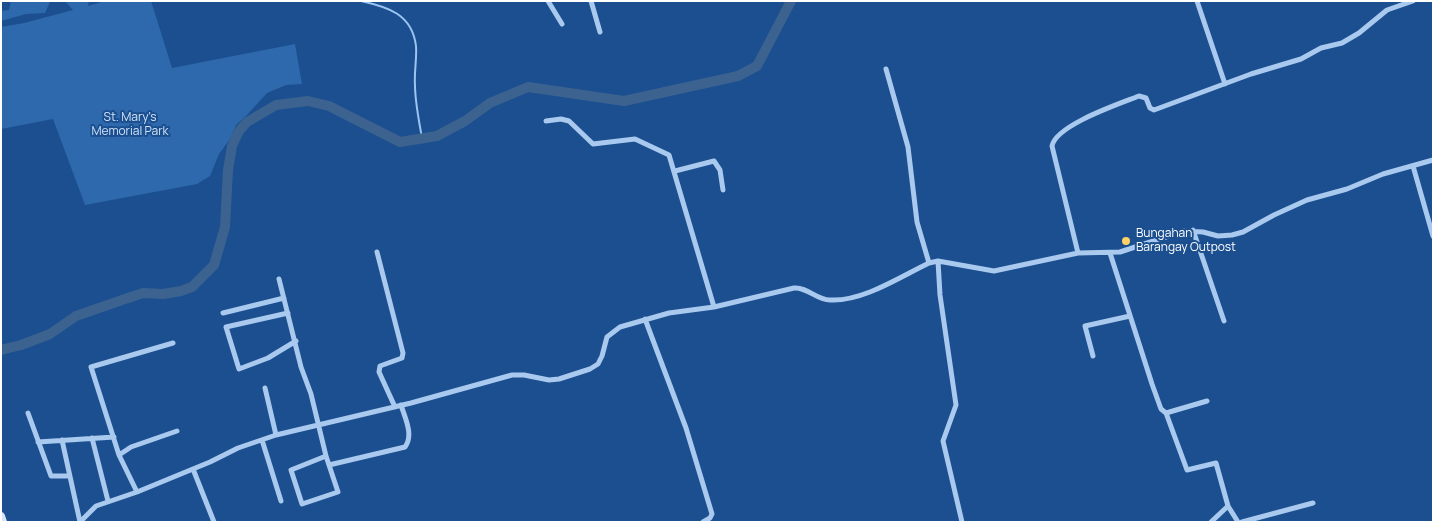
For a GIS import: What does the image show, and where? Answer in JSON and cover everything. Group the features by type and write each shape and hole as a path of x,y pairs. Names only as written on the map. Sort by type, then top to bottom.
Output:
{"street":[{"path":"548,1 562,24"},
{"path":"591,1 600,32"},
{"path":"1197,1 1225,84"},
{"path":"1078,253 1052,146 1057,135 1072,125 1139,96 1146,98 1150,108 1154,110 1252,74 1301,59 1321,48 1342,43 1359,33 1387,10 1413,1"},
{"path":"886,69 908,148 917,222 929,263"},
{"path":"546,121 561,119 570,122 593,144 635,138 669,155 714,307"},
{"path":"80,522 96,506 137,492 238,448 276,435 395,407 512,375 554,380 590,369 600,360 605,341 613,331 645,319 669,313 714,307 799,287 827,300 847,299 870,292 929,263 938,262 994,270 1078,253 1120,252 1193,230 1218,236 1238,234 1281,211 1307,200 1341,191 1383,174 1433,160"},
{"path":"674,171 714,161 720,170 723,190"},
{"path":"1413,166 1433,236"},
{"path":"1193,230 1224,321"},
{"path":"377,252 403,352 402,358 380,366 379,372 395,407"},
{"path":"1110,253 1152,384 1161,409 1166,412 1187,470 1216,464 1228,506 1238,522"},
{"path":"938,262 940,295 956,405 943,441 962,522"},
{"path":"280,279 301,367 311,394 326,456 338,492 302,504 300,503 291,468 326,456"},
{"path":"223,313 284,298"},
{"path":"288,313 226,327 240,370 268,358 296,341"},
{"path":"1093,356 1085,326 1130,316"},
{"path":"645,319 686,428 712,514 710,518 703,522"},
{"path":"137,492 119,455 91,367 173,343"},
{"path":"265,388 276,435"},
{"path":"1166,412 1207,401"},
{"path":"329,465 405,447 410,432 402,405"},
{"path":"28,413 51,476 69,476"},
{"path":"119,455 131,448 177,431"},
{"path":"38,442 114,437"},
{"path":"92,438 108,501"},
{"path":"62,440 80,522"},
{"path":"262,440 281,501"},
{"path":"193,469 214,522"},
{"path":"1242,522 1313,503"},
{"path":"1211,522 1228,506"},
{"path":"1,516 3,522"}],"green space":[{"path":"11,1 55,1 50,2 45,13 26,14 1,21 1,11 9,10"},
{"name":"St. Mary's Memorial Park","path":"65,1 89,1 88,6 105,1 151,1 172,68 295,44 302,84 286,85 267,93 236,125 230,139 219,154 210,176 197,184 85,205 53,119 1,129 1,27 73,10"}],"waterway":[{"path":"361,1 389,9 404,19 410,26 416,46 416,98 422,138"},
{"path":"1,350 50,334 76,316 143,293 163,294 192,287 214,265 225,227 228,170 232,146 239,131 247,122 276,105 308,101 329,106 400,142 437,136 465,121 490,103 528,87 624,101 738,76 757,66 791,1"}],"place":[{"name":"Bungahan Barangay Outpost","path":"1126,241"}]}
